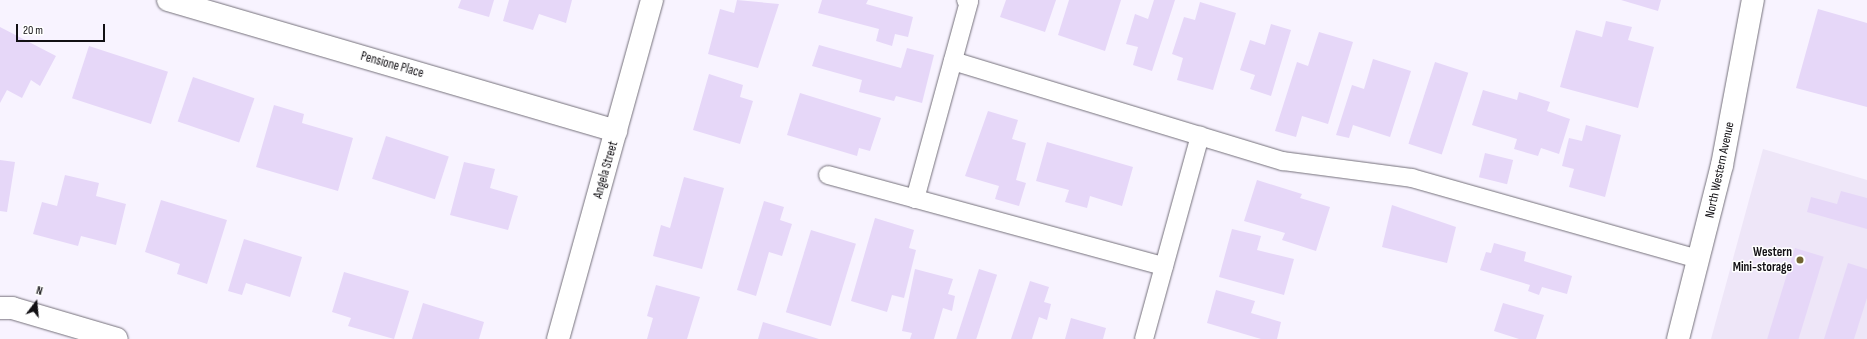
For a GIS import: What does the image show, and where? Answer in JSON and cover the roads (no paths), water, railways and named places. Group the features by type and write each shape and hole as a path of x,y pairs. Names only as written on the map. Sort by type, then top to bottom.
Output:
{"street":[{"name":"Pensione Place","path":"168,0 616,131"},
{"name":"Angela Street","path":"558,339 652,0"},
{"name":"North Western Avenue","path":"1678,339 1722,165 1753,0"},
{"path":"0,308 12,308 118,339"}],"lane":[{"path":"915,199 970,1 966,0"},
{"path":"953,61 1283,161 1412,178 1699,260"},
{"path":"1144,339 1200,136"},
{"path":"828,174 1164,266"}],"place":[{"name":"Western Mini-storage","path":"1800,260"}]}
